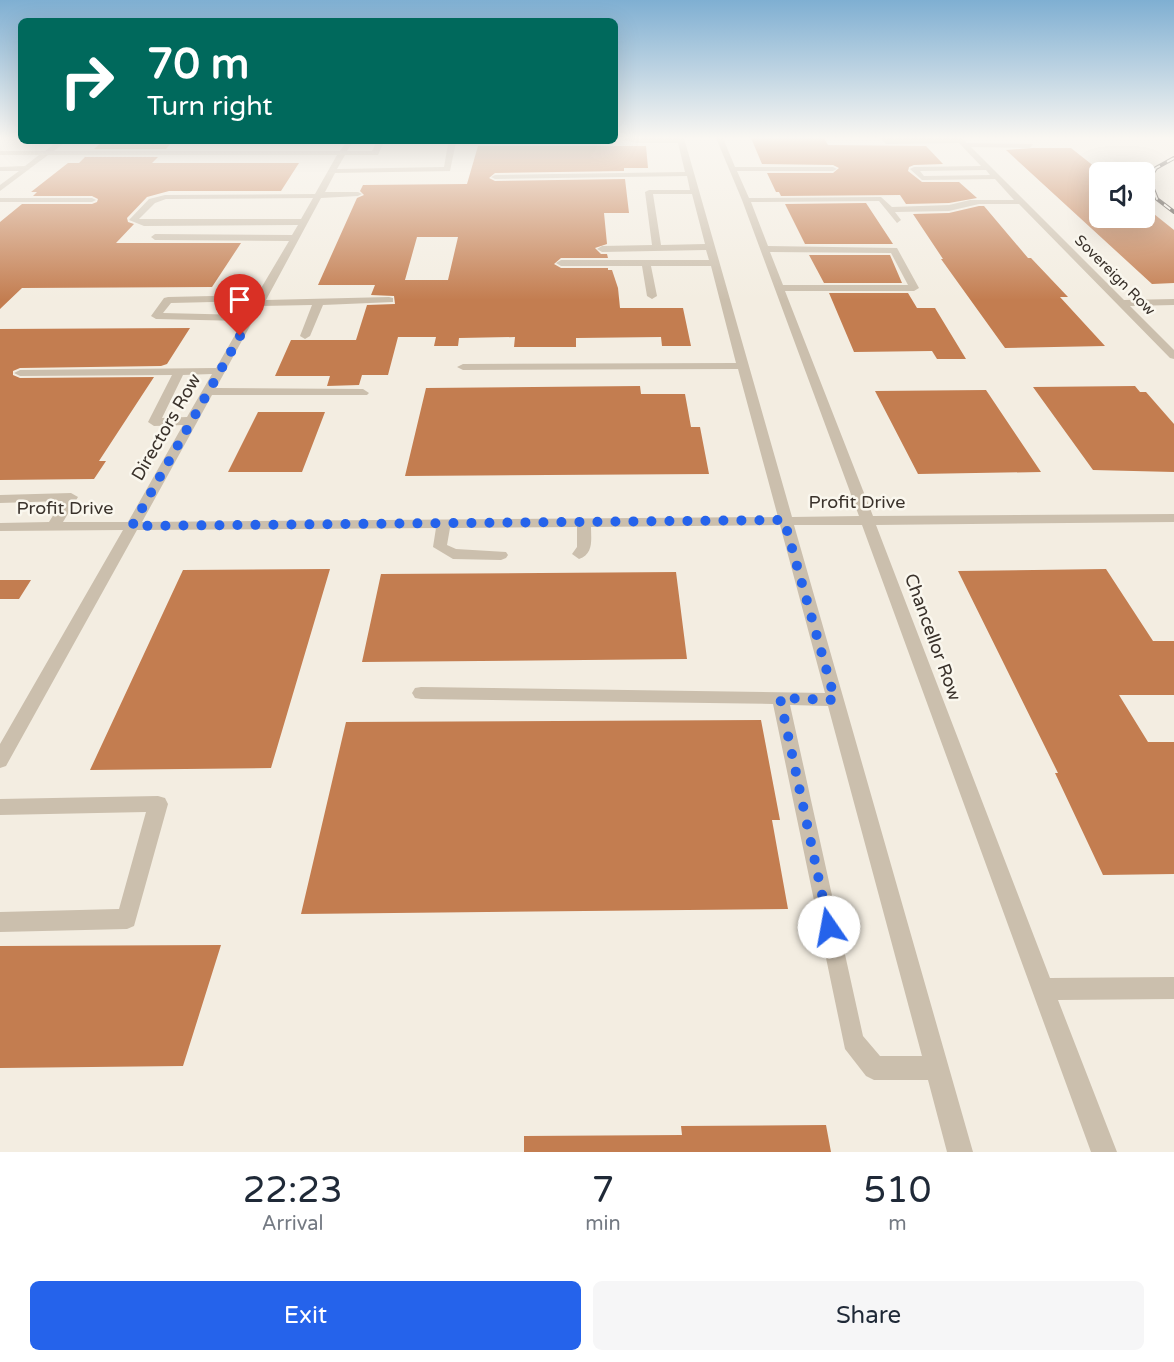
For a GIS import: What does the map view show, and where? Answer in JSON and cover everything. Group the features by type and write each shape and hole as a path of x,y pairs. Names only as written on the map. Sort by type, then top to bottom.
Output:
{"street":[{"name":"Directors Row","path":"0,761 322,192"},
{"path":"657,248 649,192 696,192 784,520 960,1152"},
{"name":"Chancellor Row","path":"742,192 1104,1152"},
{"name":"Sovereign Row","path":"1011,192 1174,356"},
{"path":"304,222 254,219 144,223 133,220 152,201 165,197 358,194"},
{"path":"913,198 922,209"},
{"path":"746,200 881,199 897,220"},
{"path":"0,200 92,200"},
{"path":"933,202 1021,202"},
{"path":"889,210 949,208 980,202"},
{"path":"155,237 296,238"},
{"path":"602,249 657,248 713,255"},
{"path":"762,249 894,250 914,288 778,288"},
{"path":"561,263 646,263 713,255"},
{"path":"646,263 652,296"},
{"path":"250,318 156,316 168,300 389,300"},
{"path":"305,336 319,301"},
{"path":"1121,303 1174,302"},
{"path":"463,368 744,366"},
{"path":"20,373 220,371"},
{"path":"178,372 154,422 191,422"},
{"path":"209,391 363,393"},
{"path":"0,499 71,497 54,526"},
{"name":"Profit Drive","path":"0,527 1174,518"},
{"path":"579,554 584,548 584,523"},
{"path":"443,525 440,546 453,554 501,555"},
{"path":"421,693 835,700"},
{"path":"780,698 853,1041 873,1068 937,1068"},
{"path":"0,807 158,804 127,919 0,922"},
{"path":"1043,989 1174,988"}],"building":[{"path":"31,192 166,192 147,197 127,218 128,222 134,224 116,243 241,243 212,287 22,288 0,309 0,222 22,204 92,204 98,199 92,196 33,196 37,192"},
{"path":"361,192 627,192 629,213 604,213 607,244 595,248 601,254 607,254 608,258 561,258 554,264 561,268 608,268 612,270 618,288 620,308 683,308 691,346 662,346 661,337 576,338 576,347 514,347 515,337 459,338 458,346 434,346 436,337 398,337 388,375 362,375 359,385 327,386 330,376 275,376 291,340 356,340 367,305 395,304 394,296 371,295 375,285 318,285 357,198 364,195","holes":["417,237 458,237 448,280 405,280"]},
{"path":"776,192 970,192 977,198 949,203 906,204 900,195 781,196 779,192"},
{"path":"1051,192 1089,192 1089,226"},
{"path":"866,203 893,244 805,244 785,204"},
{"path":"984,206 1028,258 1031,258 1068,297 1060,297 1105,346 1005,348 941,259 943,259 913,214 949,213"},
{"path":"1155,215 1174,230 1174,283 1152,284 1091,228 1155,228"},
{"path":"809,255 890,255 902,283 824,283"},
{"path":"829,293 908,293 917,308 935,308 966,359 937,359 932,351 854,352"},
{"path":"190,328 167,364 161,366 20,368 13,371 13,375 20,378 154,377 99,461 106,461 94,479 0,480 0,329"},
{"path":"640,386 641,394 685,394 691,427 700,427 709,474 405,476 426,388"},
{"path":"1135,386 1140,392 1146,392 1174,424 1174,472 1093,470 1033,387"},
{"path":"986,390 1041,472 918,474 875,391"},
{"path":"258,412 325,412 302,472 228,472"},
{"path":"330,569 271,768 90,770 183,570"},
{"path":"1106,569 1153,641 1174,641 1174,695 1119,695 1148,742 1174,742 1174,874 1103,875 1055,773 1058,773 958,571"},
{"path":"676,572 687,659 362,662 381,574"},
{"path":"0,580 31,580 19,599 0,599"},
{"path":"761,720 780,820 772,820 788,909 301,914 346,722"},
{"path":"221,945 183,1066 0,1068 0,946"},
{"path":"826,1125 831,1152 524,1152 524,1136 682,1135 681,1126"}],"railway":[{"path":"1154,192 1157,199 1174,212"}],"route":[{"path":"240,336 132,526 784,520 835,700 780,698 829,927"}]}
